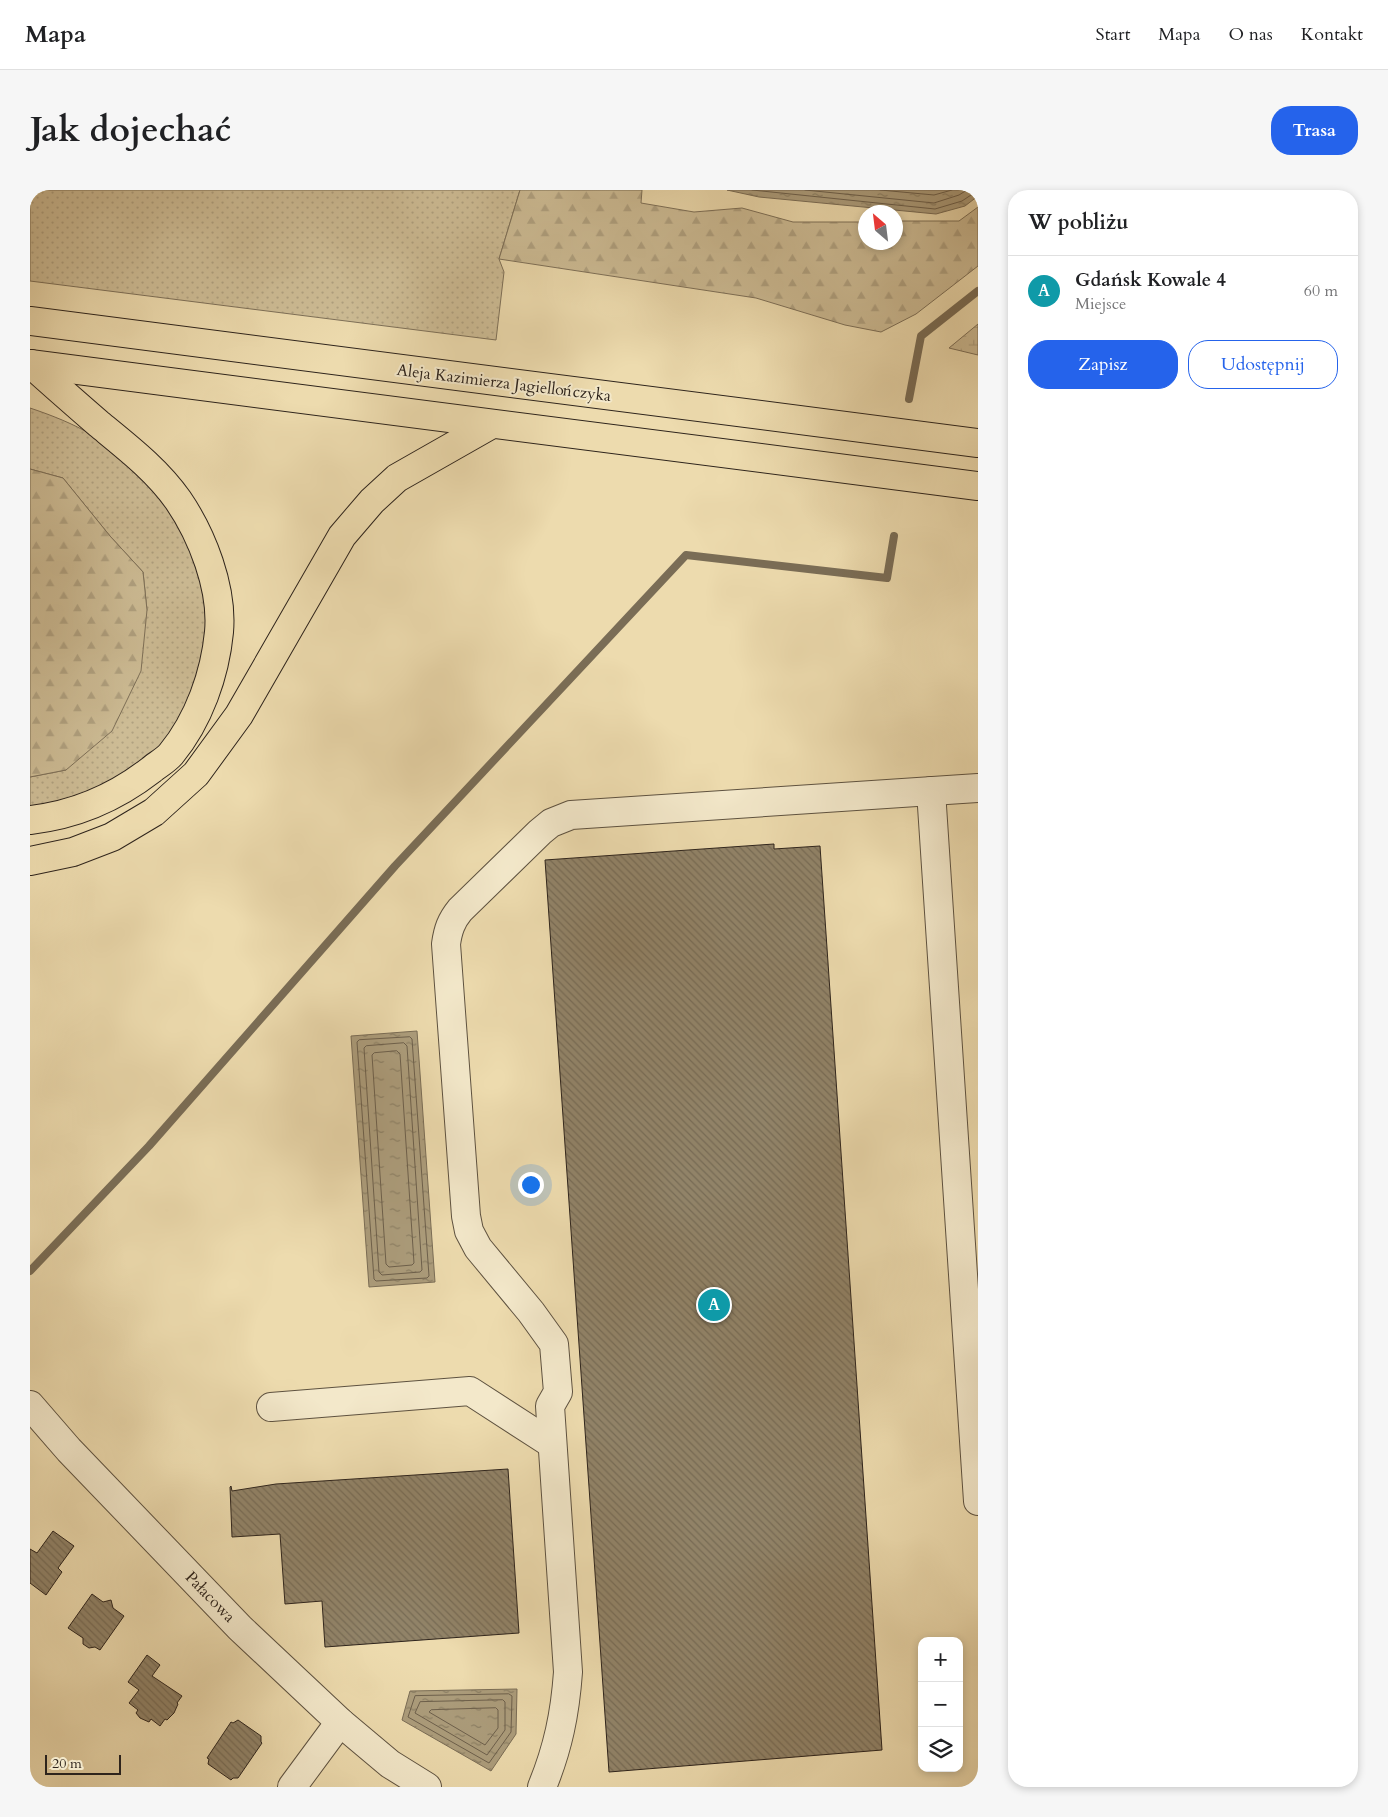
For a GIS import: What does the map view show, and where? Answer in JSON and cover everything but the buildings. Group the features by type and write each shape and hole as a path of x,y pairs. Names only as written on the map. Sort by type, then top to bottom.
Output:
{"highway":[{"name":"Aleja Kazimierza Jagiellończyka","path":"30,321 978,443"},
{"path":"30,364 978,486"},
{"path":"30,364 132,450 177,499 193,524 214,579 218,604 219,631 206,691 195,718 170,755 133,784 112,796 71,812 30,820"},
{"path":"30,861 74,852 112,837 154,812 196,774 239,714 342,536 366,508 398,478 492,424"}],"street":[{"path":"542,1787 559,1737 565,1710 568,1672 550,1406 541,1394 536,1354 540,1327 531,1312 478,1248 469,1232 466,1216 446,944 452,920 540,832 551,823 571,815 978,788"},
{"path":"931,791 978,1501"},
{"path":"270,1407 470,1391 552,1444"},
{"name":"Pałacowa","path":"30,1405 69,1450 240,1628 340,1722 390,1764 427,1787"},
{"path":"292,1787 340,1722"}],"green space":[{"path":"30,190 520,190 499,259 504,272 496,340 30,281"},
{"path":"520,190 642,190 641,203 694,212 742,208 793,222 858,222 858,250 903,250 903,221 959,221 978,207 978,266 916,314 881,332 845,325 756,298 499,259"},
{"path":"978,324 978,355 949,348"},
{"path":"30,408 62,420 92,435 117,454 155,492 175,519 196,567 203,592 206,630 201,660 192,691 170,734 159,747 118,777 104,784 76,796 30,806 30,777 66,770 147,610 143,572 110,536 63,478 30,469"},
{"path":"30,469 63,478 110,536 143,572 147,610 141,671 112,731 66,770 30,777"}],"water":[{"path":"727,190 978,190 978,196 965,206 936,214 903,211 903,205 858,205 858,207 759,197"},
{"path":"417,1031 435,1282 369,1287 351,1036"},
{"path":"517,1689 516,1734 491,1771 402,1720 410,1691"}],"waterway":[{"path":"909,399 921,336 978,291"},
{"path":"30,1271 149,1146 395,866 686,555 887,578 894,536"}],"place":[{"name":"Gdańsk Kowale 4","path":"714,1305"}]}
